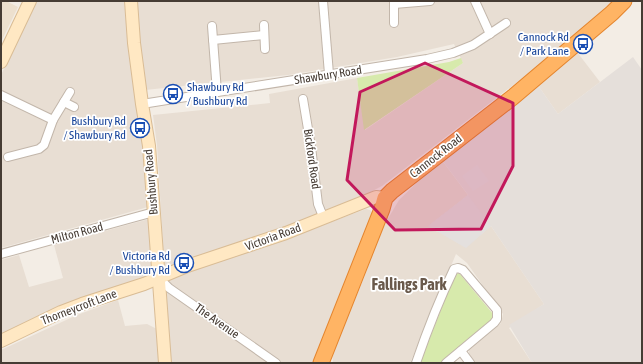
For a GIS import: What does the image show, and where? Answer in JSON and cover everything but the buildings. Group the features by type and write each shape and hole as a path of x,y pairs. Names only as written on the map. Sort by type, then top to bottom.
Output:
{"highway":[{"name":"Cannock Road","path":"385,198 512,97 612,13 624,1"},
{"path":"321,363 385,198"}],"street":[{"name":"Bushbury Road","path":"130,1 134,43 149,146 165,363"},
{"path":"323,1 329,74"},
{"path":"394,23 394,2 430,1"},
{"path":"475,1 490,34"},
{"path":"1,62 27,2"},
{"name":"Shawbury Road","path":"142,104 427,59 453,53 473,45 506,23"},
{"path":"264,25 266,49"},
{"path":"212,26 217,92"},
{"path":"213,40 264,35"},
{"path":"8,157 39,150 44,145 53,120 70,92"},
{"path":"1,95 53,120"},
{"name":"Bickford Road","path":"303,99 318,204 324,218"},
{"path":"64,102 74,107"},
{"name":"Victoria Road","path":"159,278 324,218 376,197 385,198"},
{"name":"Milton Road","path":"1,254 154,212"},
{"path":"416,363 430,323 449,278 454,269 458,268 463,270 497,310 497,319 446,363"},
{"name":"Thorneycroft Lane","path":"1,342 61,312 159,278"},
{"name":"The Avenue","path":"159,278 169,288 276,363"},
{"path":"461,351 470,363"}],"highlighted area":[{"path":"425,63 513,103 513,166 481,229 395,230 347,180 360,92"}],"shaded area":[{"path":"1,1 6,1 18,7 1,42"},
{"path":"36,1 124,1 130,57 142,134 148,207 1,248 1,75"},
{"path":"135,1 616,1 568,43 382,186 359,198 308,218 312,229 366,209 370,210 374,214 314,363 170,363 157,145 153,115 270,103 269,94 357,78 365,130 463,63 454,44 397,57 288,75 145,90"},
{"path":"577,52 600,82 558,114 537,84"},
{"path":"633,57 642,70 642,363 532,363 509,325 544,304 491,226 466,248 428,226 468,195 441,159 537,84 558,114"},
{"path":"441,159 468,195 429,226 466,247 491,226 544,304 509,328 532,363 474,363 469,356 469,349 501,323 503,314 467,263 456,254 410,363 333,363 332,354 364,278 380,232 399,200"},
{"path":"477,165 489,181 473,191 462,176"},
{"path":"468,195 491,226 466,248 428,226"},
{"path":"149,219 153,270 150,274 1,337 1,260 19,255 29,287 63,278 54,245"},
{"path":"118,300 125,326 147,324 157,329 160,363 1,363 1,350 77,315"}],"green space":[{"path":"461,58 463,63 364,130 357,78 449,62"},
{"path":"459,273 493,314 494,318 441,363 420,363 455,274"}],"place":[{"name":"Cannock Rd / Park Lane","path":"583,44"},
{"name":"Shawbury Rd / Bushbury Rd","path":"173,94"},
{"name":"Bushbury Rd / Shawbury Rd","path":"140,128"},
{"name":"Victoria Rd / Bushbury Rd","path":"184,263"}],"district":[{"name":"Fallings Park","path":"409,284"}]}
